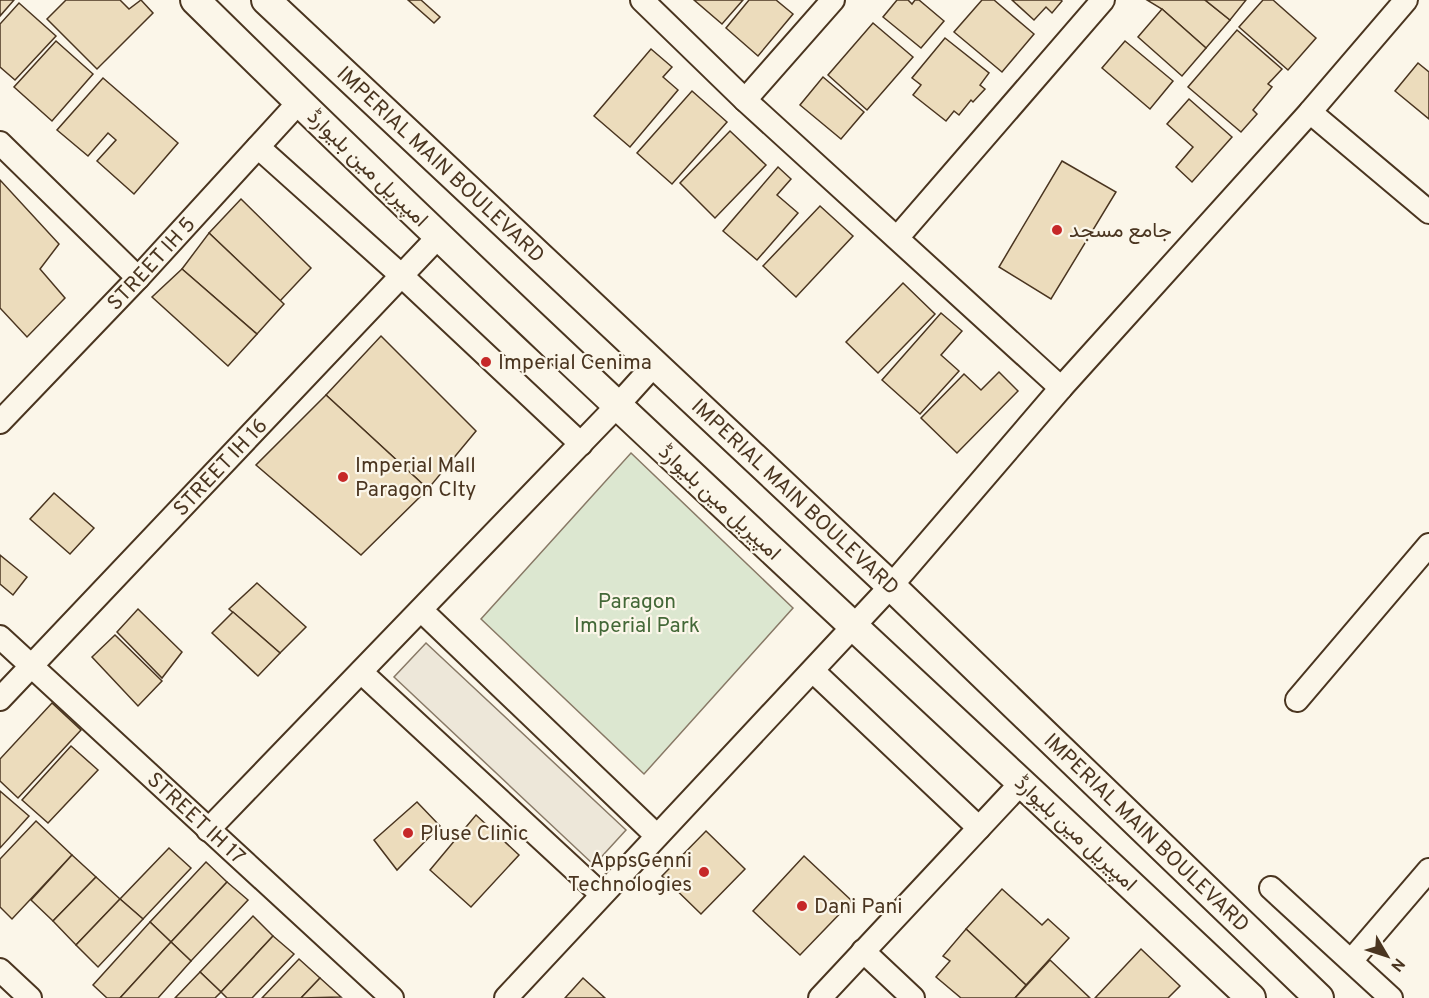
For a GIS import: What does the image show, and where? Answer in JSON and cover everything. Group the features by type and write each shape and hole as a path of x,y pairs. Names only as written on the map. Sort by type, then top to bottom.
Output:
{"street":[{"name":"امپیریل مین بلیوارڈ","path":"195,0 617,406 1251,998"},
{"name":"IMPERIAL MAIN BOULEVARD","path":"266,0 891,586 1319,998"},
{"path":"642,0 745,100 1061,388"},
{"path":"745,100 833,0"},
{"path":"897,238 1103,0"},
{"path":"506,998 891,586 1061,388 1310,112 1406,0"},
{"name":"STREET IH 5","path":"0,422 138,278 299,102"},
{"path":"1310,112 1429,212"},
{"path":"0,143 138,278"},
{"path":"258,147 402,276 580,444"},
{"name":"STREET IH 16","path":"0,699 439,236"},
{"path":"208,830 617,406 654,364"},
{"path":"1297,700 1429,545"},
{"path":"421,610 657,836"},
{"name":"STREET IH 17","path":"0,637 392,998"},
{"path":"813,671 979,828"},
{"path":"361,672 601,894"},
{"path":"820,998 1022,782"},
{"path":"1351,961 1429,870"},
{"path":"1271,888 1390,998"},
{"path":"863,951 913,998"},
{"path":"0,970 30,998"}],"green space":[{"name":"Paragon Imperial Park","path":"631,453 793,608 644,774 481,619"}],"shaded area":[{"path":"426,643 626,830 594,865 394,677"}],"building":[{"path":"0,0 14,0 0,16"},
{"path":"66,0 120,0 129,9 141,0 153,13 97,69 47,19"},
{"path":"408,0 421,0 440,17 434,23"},
{"path":"694,0 743,0 722,24"},
{"path":"749,0 776,0 793,14 758,56 726,28"},
{"path":"897,0 908,0 912,4 915,0 919,0 944,21 921,48 883,17"},
{"path":"982,0 994,0 1034,34 1002,72 954,32"},
{"path":"1012,0 1062,1 1052,13 1046,7 1034,20"},
{"path":"1147,0 1205,0 1230,20 1206,48 1162,9"},
{"path":"1205,0 1246,0 1230,20"},
{"path":"1263,0 1273,0 1316,38 1288,70 1239,27"},
{"path":"19,3 56,36 15,80 0,67 0,24"},
{"path":"1162,9 1206,48 1182,76 1138,37"},
{"path":"873,23 913,57 867,110 828,75"},
{"path":"1237,30 1282,69 1268,84 1272,87 1253,110 1257,114 1241,132 1188,87"},
{"path":"945,38 989,73 980,85 985,89 973,102 971,100 959,115 954,111 946,121 913,95 921,85 912,78"},
{"path":"56,41 93,74 52,121 14,87"},
{"path":"1125,41 1173,81 1150,109 1102,68"},
{"path":"651,49 672,67 663,77 678,90 630,147 594,116"},
{"path":"1418,63 1429,72 1429,119 1395,91"},
{"path":"823,77 864,112 841,139 800,105"},
{"path":"103,78 178,143 134,194 97,161 116,140 108,133 88,156 57,130"},
{"path":"692,91 727,122 672,184 637,153"},
{"path":"1189,99 1232,137 1192,182 1176,167 1193,147 1167,124"},
{"path":"730,131 766,165 715,218 680,183"},
{"name":"جامع مسجد","path":"1062,161 1116,192 1051,299 999,267"},
{"path":"778,167 791,179 777,195 798,213 757,260 723,231"},
{"path":"0,180 59,244 40,269 65,298 27,337 0,308"},
{"path":"241,199 311,268 280,301 209,233"},
{"path":"820,206 853,236 796,297 763,266"},
{"path":"209,233 284,304 257,334 182,269"},
{"path":"182,269 257,334 228,366 152,297"},
{"path":"903,283 935,314 878,373 846,342"},
{"path":"941,313 962,331 941,355 959,371 920,414 882,380"},
{"path":"381,336 476,431 428,489 326,395"},
{"path":"999,372 1018,391 957,453 921,418 964,374 981,390"},
{"name":"Imperial Mall Paragon CIty","path":"326,395 428,489 361,555 256,465"},
{"path":"54,493 94,528 70,554 30,519"},
{"path":"0,555 27,577 13,595 0,584"},
{"path":"257,583 306,627 280,653 229,609"},
{"path":"138,609 182,652 162,678 117,632"},
{"path":"233,612 280,653 258,676 212,633"},
{"path":"115,635 162,681 138,706 92,657"},
{"path":"52,703 81,730 18,798 0,781 0,759"},
{"path":"71,746 98,770 48,823 22,800"},
{"path":"0,791 29,816 0,848"},
{"name":"Pluse Clinic","path":"417,802 440,826 397,870 374,840"},
{"path":"476,815 519,855 471,907 430,870"},
{"path":"36,821 72,855 12,919 0,907 0,859"},
{"name":"AppsGenni Technologies","path":"706,831 745,869 701,914 662,876"},
{"path":"169,848 191,868 143,919 120,899"},
{"path":"72,855 96,877 53,921 31,900"},
{"name":"Dani Pani","path":"804,856 852,901 800,955 753,911"},
{"path":"206,862 227,882 171,942 150,922"},
{"path":"96,877 120,899 76,945 53,921"},
{"path":"227,882 248,900 191,961 171,942"},
{"path":"1002,889 1042,925 1048,919 1069,938 1026,985 966,929"},
{"path":"120,899 143,919 98,967 76,945"},
{"path":"253,916 273,936 221,992 200,972"},
{"path":"150,922 171,942 120,998 107,998 93,985"},
{"path":"966,929 1026,985 1015,998 961,998 936,977 950,961 943,956"},
{"path":"273,936 294,954 252,998 227,998 221,992"},
{"path":"171,942 191,961 158,998 120,998"},
{"path":"1141,949 1180,986 1168,998 1095,998"},
{"path":"299,959 320,978 301,998 262,998"},
{"path":"1050,960 1090,998 1015,998"},
{"path":"200,972 221,992 215,998 175,998"},
{"path":"320,978 341,997 301,998"},
{"path":"583,978 605,998 565,998"}],"place":[{"name":"جامع مسجد","path":"1057,230"},
{"name":"Imperial Cenima","path":"486,362"},
{"name":"Imperial Mall Paragon CIty","path":"343,477"},
{"name":"Pluse Clinic","path":"408,833"},
{"name":"AppsGenni Technologies","path":"704,872"},
{"name":"Dani Pani","path":"802,906"}]}
